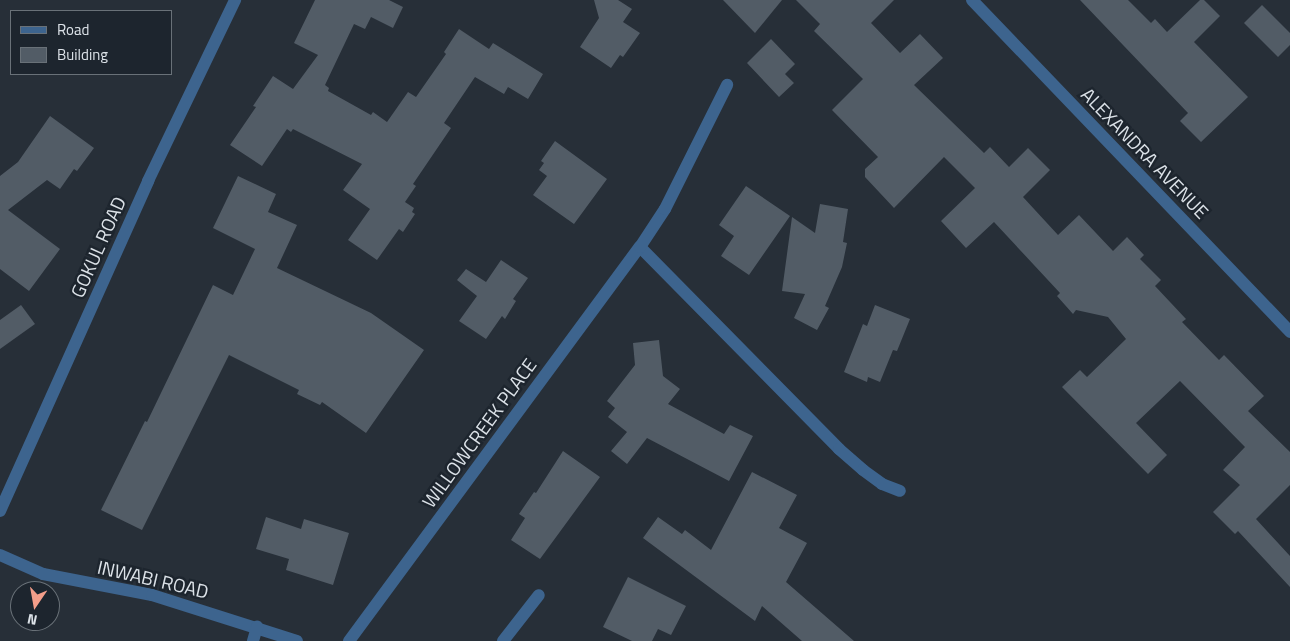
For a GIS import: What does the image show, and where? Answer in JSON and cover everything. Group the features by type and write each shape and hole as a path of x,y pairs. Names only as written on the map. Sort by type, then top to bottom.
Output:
{"street":[{"name":"GOKUL ROAD","path":"0,511 148,181 235,0"},
{"name":"ALEXANDRA AVENUE","path":"972,0 1290,332"},
{"name":"WILLOWCREEK PLACE","path":"348,641 640,247 665,209 727,85"},
{"path":"640,247 839,449 882,484 900,491"},
{"name":"INWABI ROAD","path":"0,555 43,574 152,595 258,627 297,641"},
{"path":"503,641 539,595"},
{"path":"253,641 258,627"}],"building":[{"path":"315,0 389,0 403,7 393,28 371,17 365,29 354,24 325,85 329,88 328,91 371,115 373,112 387,122 408,92 416,97 446,54 444,52 459,29 489,49 493,43 543,74 528,99 508,87 504,94 475,77 444,123 451,128 413,184 416,186 405,202 414,208 412,212 415,214 403,232 399,229 377,260 348,240 370,209 343,190 362,164 293,129 291,132 287,129 262,166 230,145 256,107 253,106 273,76 293,89 318,55 294,43"},
{"path":"594,0 618,0 632,9 623,22 640,33 623,57 620,55 611,68 580,47 599,18"},
{"path":"723,0 782,0 755,33"},
{"path":"796,0 894,0 871,23 900,53 920,34 943,58 914,85 984,153 990,147 1009,167 1028,148 1050,170 1023,197 1058,235 1079,215 1113,251 1127,237 1144,255 1140,259 1161,280 1155,286 1186,319 1182,322 1219,360 1224,355 1264,396 1248,411 1290,452 1290,485 1256,519 1290,556 1290,587 1238,531 1235,534 1213,512 1240,485 1223,470 1245,447 1180,381 1136,423 1167,455 1148,474 1062,387 1080,370 1087,377 1126,339 1108,317 1076,310 1073,314 1057,296 1060,293 994,222 966,248 941,221 975,188 944,157 894,208 865,177 865,169 878,157 832,110 863,79 814,31 820,24"},
{"path":"1080,0 1128,0 1151,23 1155,19 1167,32 1200,0 1204,0 1220,16 1194,42 1248,97 1201,142 1180,121 1188,113"},
{"path":"1262,5 1290,33 1290,45 1278,57 1244,23"},
{"path":"771,39 795,64 785,74 794,83 779,97 747,63"},
{"path":"50,116 94,148 77,171 74,169 60,189 47,180 8,210 60,249 29,291 0,269 0,176 18,162"},
{"path":"555,141 607,179 574,224 533,195 547,176 539,170 544,163 541,161"},
{"path":"238,176 276,194 268,212 297,225 277,268 371,313 424,350 366,433 322,402 320,405 297,394 299,390 229,355 142,530 101,510 145,421 147,422 213,285 233,295 255,249 213,228"},
{"path":"746,186 790,216 749,275 721,256 734,236 719,225"},
{"path":"820,204 848,209 843,242 847,243 842,267 825,306 829,308 817,330 794,318 805,294 782,291 792,217 815,233"},
{"path":"501,260 528,278 513,299 516,301 505,319 502,316 486,339 459,321 477,296 457,280 466,269 486,282"},
{"path":"21,305 35,324 0,349 0,320"},
{"path":"875,305 910,319 897,351 893,350 880,382 868,377 867,382 844,372 863,324 867,326"},
{"path":"659,340 663,376 680,389 668,404 724,434 730,425 753,436 729,481 647,438 627,464 611,451 627,432 608,417 615,408 607,401 635,365 633,343"},
{"path":"563,451 600,477 540,559 511,540 525,518 519,514 534,492 536,493"},
{"path":"752,472 797,495 779,528 807,543 786,582 854,641 802,641 762,606 755,621 643,538 658,517 682,534 685,530 711,550"},
{"path":"266,517 301,529 304,519 349,533 333,585 286,570 289,559 256,549"},
{"path":"628,577 686,606 671,635 658,629 652,641 632,641 603,627"}]}
